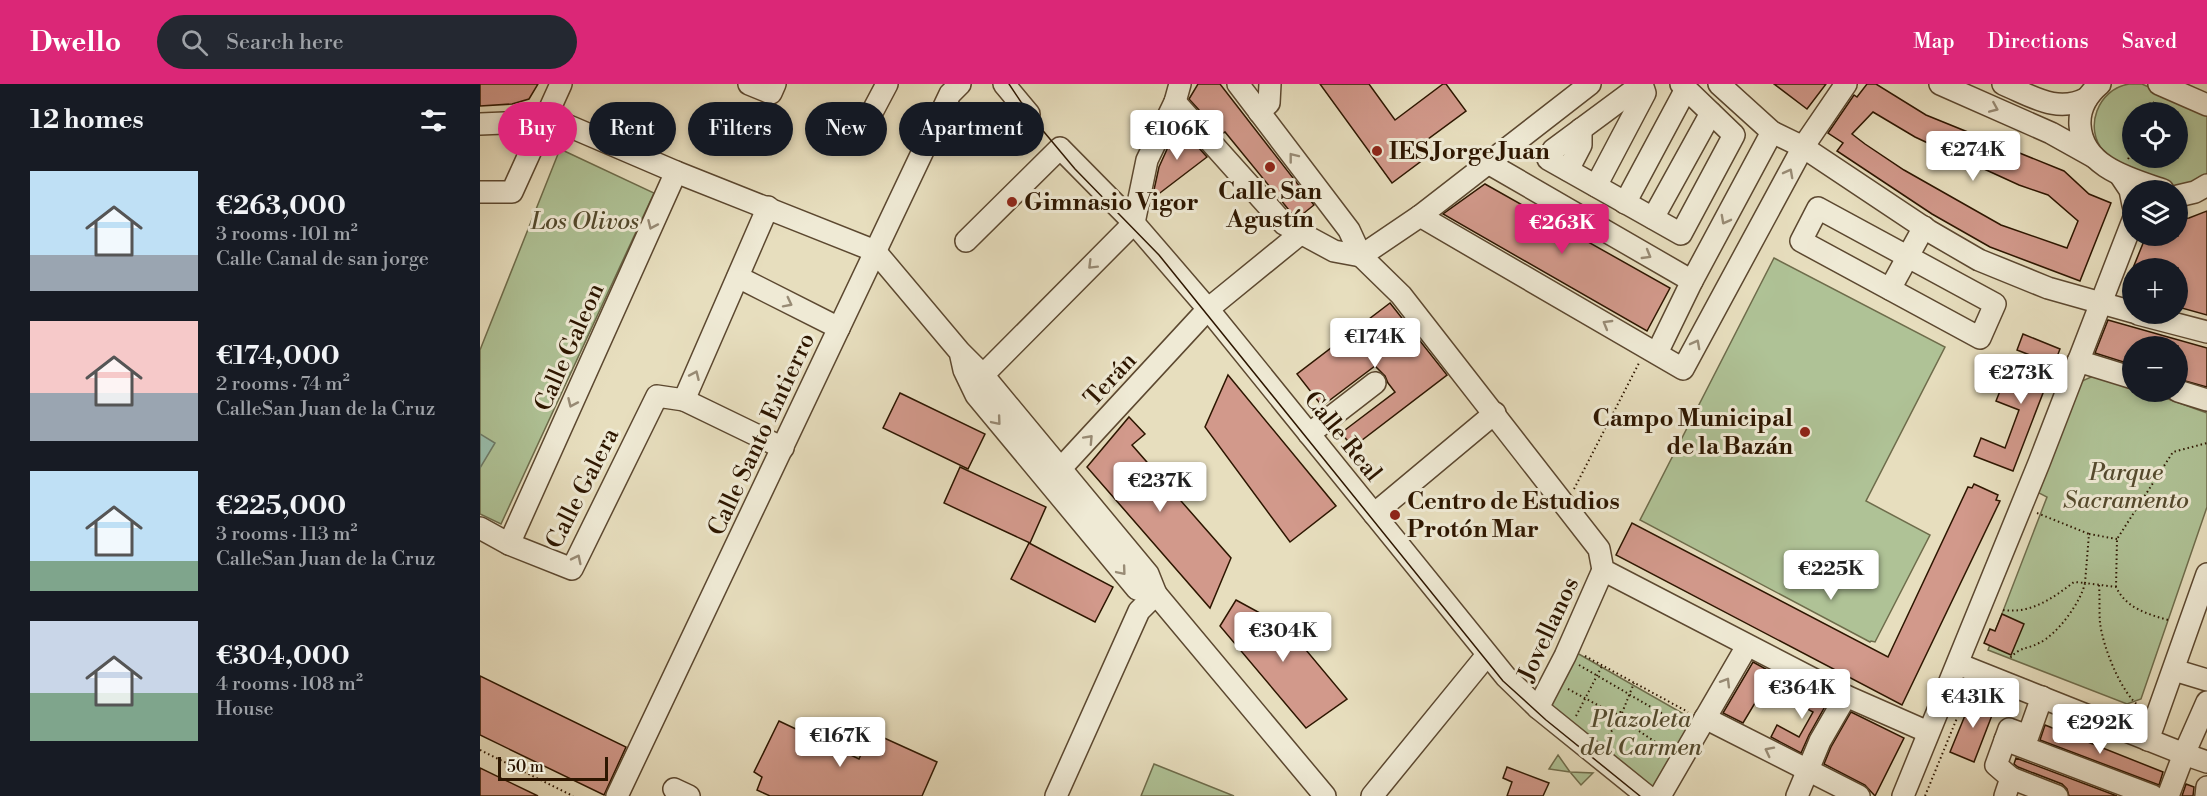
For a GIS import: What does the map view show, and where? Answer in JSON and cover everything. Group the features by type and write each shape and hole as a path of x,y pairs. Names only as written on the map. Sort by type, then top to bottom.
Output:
{"street":[{"path":"552,102 561,84"},
{"path":"749,84 771,93 775,84"},
{"path":"877,102 887,84"},
{"path":"1004,84 1019,102"},
{"path":"1238,84 1349,230 1361,256 1401,295 1566,505 1599,549 1603,570 1846,696 1928,732"},
{"path":"1259,112 1269,103 1270,84"},
{"path":"980,385 1133,222 1148,160 1178,93 1284,224 1334,251 1361,256 1420,216 1590,84"},
{"path":"1596,186 1645,93 1642,84 1553,150 1548,159 1568,170 1596,186 1625,203 1653,219 1681,234 1734,135 1683,86 1625,203"},
{"path":"1719,84 1772,132 1803,147 1924,227 1979,260 2004,271 2122,309"},
{"path":"1420,216 1683,369 1803,147 1846,84"},
{"path":"1940,84 2051,133 2120,175 2134,180"},
{"path":"2003,84 2051,104 2068,106 2093,91"},
{"name":"Calle Santo Entierro","path":"617,796 954,87"},
{"path":"2093,91 2080,118 2080,132 2094,158"},
{"path":"2160,93 2204,102"},
{"path":"1653,219 1711,113"},
{"path":"480,124 498,123"},
{"path":"1537,125 1553,150"},
{"path":"1568,170 1581,145 1581,129"},
{"path":"577,130 676,172 875,251 960,352 980,385 1055,475 1137,589 1156,594 1325,796"},
{"path":"1652,350 1772,132"},
{"name":"Calle Real","path":"966,241 1060,148 1133,222 1208,309 1487,655 1538,708 1647,796"},
{"path":"480,192 512,192 528,156"},
{"path":"1488,163 1692,281"},
{"name":"Calle Galeon","path":"509,544 676,172"},
{"path":"2120,175 2124,180"},
{"path":"2188,194 2207,185"},
{"path":"684,400 768,207"},
{"path":"1818,208 1995,304 1980,338 1890,289 1801,241 1818,208"},
{"path":"1890,289 1924,227"},
{"name":"Terán","path":"1055,475 1208,309 1300,234"},
{"path":"1903,796 1958,664 2123,246"},
{"path":"738,277 839,328"},
{"path":"2176,324 2207,332"},
{"path":"2078,361 2122,375"},
{"path":"1309,434 1375,383"},
{"path":"2188,394 2207,400"},
{"name":"Calle Galera","path":"509,544 572,569 657,396 684,400 783,448"},
{"path":"1374,514 1495,413"},
{"path":"480,528 509,544"},
{"name":"Jovellanos","path":"1538,708 1567,652 1603,570"},
{"path":"2148,740 2207,574"},
{"path":"1056,796 1139,611 1156,594"},
{"path":"1660,796 1747,646"},
{"path":"1372,796 1487,655"},
{"path":"1958,664 2207,762"},
{"path":"2174,670 2207,680"},
{"path":"1797,796 1820,741 1846,696"},
{"path":"2042,697 2028,736 2009,729 1996,765 2008,787 2057,796"},
{"path":"2168,796 2207,702"},
{"path":"1700,726 1808,770 1859,796"},
{"path":"2005,740 2153,796"},
{"path":"2206,796 2207,787"}],"path":[{"path":"1566,505 1652,350"},
{"path":"2168,620 2131,606 2121,597 2116,587 2117,539 2172,452 2207,443"},
{"path":"2021,506 2090,534 2117,539"},
{"path":"2010,658 2018,649 2037,645 2056,630 2083,594 2090,534"},
{"path":"2003,610 2016,612 2037,606 2053,598 2074,582 2116,587"},
{"path":"2099,585 2100,623 2117,674 2133,702 2156,718"},
{"path":"1567,652 1602,666 1690,713 1700,726"},
{"path":"1567,652 1597,675 1629,694 1700,726"},
{"path":"1568,733 1602,666"},
{"path":"1553,680 1616,715"},
{"path":"1616,715 1622,712 1634,683"},
{"path":"1622,712 1625,716 1624,721"},
{"path":"1616,715 1618,722"},
{"path":"1595,755 1618,722 1624,721 1680,760"},
{"path":"480,750 573,796"}],"green space":[{"path":"2129,84 2142,84 2182,102 2122,102 2122,164 2104,152 2095,132 2097,111 2109,93"},
{"path":"2188,105 2207,113 2207,181 2188,186 2188,180 2157,180 2130,168 2188,168"},
{"name":"Los Olivos","path":"557,156 575,156 654,193 501,524 480,514 480,350"},
{"path":"1774,258 1945,347 1866,501 1930,535 1875,642 1870,642 1640,520"},
{"name":"Parque Sacramento","path":"2100,373 2122,382 2122,402 2177,402 2207,413 2207,507 2141,699 2127,704 1988,650 2047,497 2037,492 2082,381"},
{"name":"Plazoleta del Carmen","path":"1570,649 1696,721 1658,793 1543,706"},
{"path":"1558,755 1570,772 1549,769"},
{"path":"1154,764 1234,796 1141,796"},
{"path":"1570,772 1593,773 1581,785"}],"shaded area":[{"path":"480,434 495,443 480,468"}],"building":[{"path":"480,84 538,84 529,99 480,106"},
{"path":"1198,84 1220,84 1314,205 1299,217 1293,215 1225,132 1221,134 1189,99"},
{"path":"1320,84 1369,84 1395,120 1446,84 1466,111 1416,148 1424,159 1392,183"},
{"path":"1774,84 1826,84 1807,109"},
{"path":"1867,84 1876,84 1926,115 2064,171 2089,194 2111,203 2080,281 1990,247 1932,214 1837,151 1843,143 1828,133 1854,95 1857,97","holes":["1873,112 1915,137 2019,185 2048,195 2078,221 2067,248 2001,225 1904,170 1852,134"]},
{"path":"1178,125 1207,157 1152,199 1159,167"},
{"path":"1485,184 1670,288 1647,331 1443,214"},
{"path":"2207,211 2207,315 2188,310 2188,258 2137,258 2142,246 2188,246 2189,218"},
{"path":"1390,303 1447,375 1353,447 1341,433 1395,392 1385,376 1375,366 1322,406 1297,374"},
{"path":"2108,320 2165,336 2122,336 2122,362 2095,353"},
{"path":"2023,334 2060,349 2013,471 1974,456 1981,438 2005,448 2019,410 1996,401 2002,386 2026,395 2040,359 2017,350"},
{"path":"2188,343 2207,348 2207,387 2188,382"},
{"path":"1228,375 1336,506 1290,542 1205,427"},
{"path":"900,393 985,434 968,469 883,428"},
{"path":"1129,417 1145,434 1132,445 1231,558 1210,608 1087,467"},
{"path":"960,467 1046,507 1030,543 944,503"},
{"path":"1974,484 1998,495 1996,500 2000,501 1902,705 1616,555 1632,523 1888,657 1968,487 1972,488"},
{"path":"1029,543 1113,587 1095,622 1011,579"},
{"path":"1236,600 1278,623 1281,620 1347,699 1306,728 1220,626"},
{"path":"2002,614 2024,624 2011,655 1984,643 1990,629 1995,631"},
{"path":"1753,662 1773,673 1743,723 1723,713"},
{"path":"480,676 626,747 604,795 480,735"},
{"path":"1799,686 1828,701 1801,753 1771,737 1777,725 1799,737 1813,712 1791,700"},
{"path":"1973,696 1996,705 1974,762 1950,752"},
{"path":"1851,712 1904,738 1875,796 1865,785 1824,764"},
{"path":"779,721 859,759 871,732 937,762 922,796 770,796 757,790 762,777 754,772"},
{"path":"2045,725 2163,772 2159,785 2040,740"},
{"path":"2016,758 2117,796 2069,796 2062,784 2018,767 2014,764"},
{"path":"1507,767 1549,783 1543,796 1507,796 1512,782 1503,778"},
{"path":"480,768 538,796 480,796"},
{"path":"2186,784 2194,787 2193,796 2182,796"}],"tram line":[{"path":"1009,84 1029,114 1075,169 1159,255 1503,681 1546,720 1640,796"}],"place":[{"name":"IES Jorge Juan","path":"1377,151"},
{"name":"Calle San Agustín","path":"1270,167"},
{"name":"Gimnasio Vigor","path":"1012,202"},
{"name":"Campo Municipal de la Bazán","path":"1805,432"},
{"name":"Centro de Estudios Protón Mar","path":"1395,515"}]}
